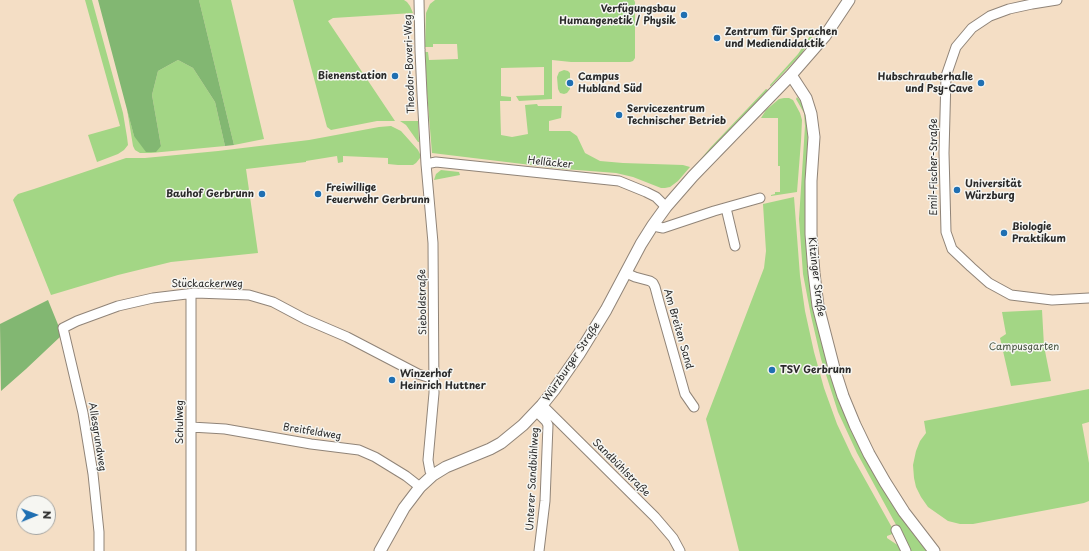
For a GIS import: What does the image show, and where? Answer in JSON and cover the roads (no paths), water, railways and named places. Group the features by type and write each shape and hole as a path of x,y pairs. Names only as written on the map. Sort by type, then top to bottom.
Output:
{"street":[{"name":"Theodor-Boveri-Weg","path":"420,0 420,50 424,127"},
{"name":"Würzburger Straße","path":"380,551 404,508 420,487 433,475 446,467 490,449 503,441 523,425 539,408 554,390 579,354 608,306 641,244 666,207 697,172 791,75 825,36 849,0"},
{"name":"Emil-Fischer-Straße","path":"1057,0 1009,9 990,16 972,28 956,46 946,76 944,153 946,232 952,249 989,282 1011,295 1052,300 1089,298"},
{"name":"Kitzinger Straße","path":"791,75 806,98 811,114 814,137 811,181 811,234 814,273 818,306 834,368 852,418 884,482 904,512 934,551"},
{"name":"Sieboldstraße","path":"424,127 433,243 435,354 434,393 428,460 430,471 433,475"},
{"name":"Helläcker","path":"426,164 436,162 619,181 656,197 666,207"},
{"path":"653,225 663,228 760,198"},
{"path":"726,208 735,246"},
{"name":"Am Breiten Sand","path":"626,273 653,283 685,394 694,407"},
{"name":"Stückackerweg","path":"63,328 77,321 118,306 153,298 191,294 249,295 273,302 304,319 347,337 418,374 434,379"},
{"name":"Schulweg","path":"191,294 191,551"},
{"name":"Allesgrundweg","path":"63,328 83,413 93,474 99,532 99,551"},
{"name":"Unterer Sandbühlweg","path":"539,408 548,425 544,502 539,551"},
{"name":"Sandbühlstraße","path":"539,408 655,517 673,538 680,551"},
{"name":"Breitfeldweg","path":"190,427 225,429 311,444 359,450 375,456 420,487"},
{"path":"896,530 906,551"}],"place":[{"name":"Verfügungsbau Humangenetik / Physik","path":"684,15"},
{"name":"Zentrum für Sprachen und Mediendidaktik","path":"717,38"},
{"name":"Bienenstation","path":"395,76"},
{"name":"Campus Hubland Süd","path":"570,83"},
{"name":"Hubschrauberhalle und Psy-Cave","path":"981,83"},
{"name":"Servicezentrum Technischer Betrieb","path":"619,115"},
{"name":"Universität Würzburg","path":"957,190"},
{"name":"Bauhof Gerbrunn","path":"262,194"},
{"name":"Freiwillige Feuerwehr Gerbrunn","path":"318,194"},
{"name":"Biologie Praktikum","path":"1004,233"},
{"name":"TSV Gerbrunn","path":"772,370"},
{"name":"Winzerhof Heinrich Huttner","path":"392,380"}],"park label":[{"name":"Campusgarten","path":"1024,347"}]}
